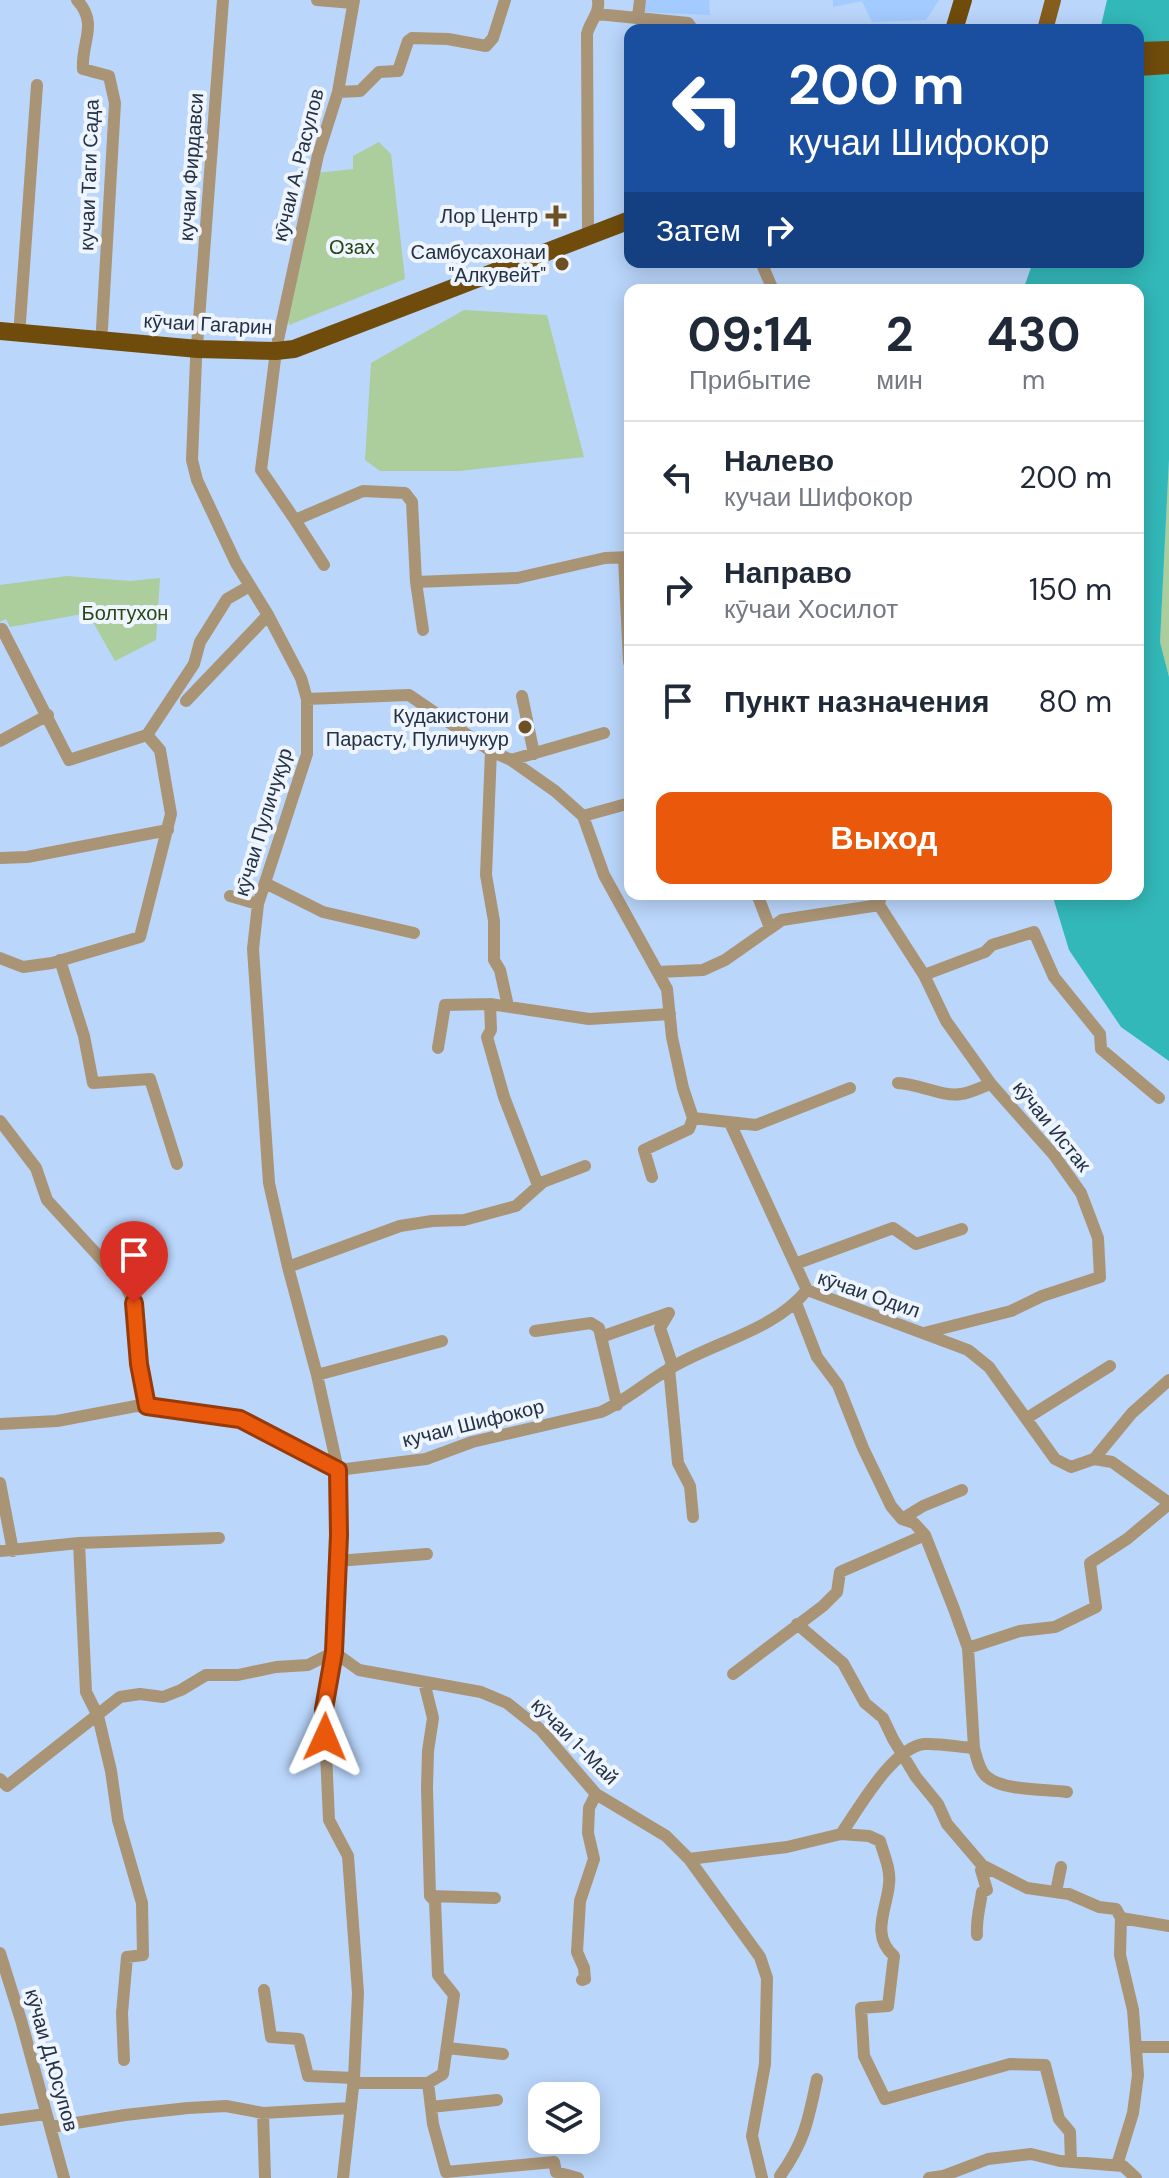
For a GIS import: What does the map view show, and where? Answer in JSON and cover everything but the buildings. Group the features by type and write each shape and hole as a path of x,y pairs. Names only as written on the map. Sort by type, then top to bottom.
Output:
{"highway":[{"path":"956,24 963,0"},
{"path":"966,24 972,0"},
{"path":"1144,51 1169,50"},
{"path":"1144,67 1169,65"},
{"name":"кӯчаи Гагарин","path":"277,345 624,213"},
{"name":"кӯчаи Гагарин","path":"0,331 277,345 294,349 624,222"},
{"path":"0,320 102,329 199,343"}],"main road":[{"path":"1049,24 1055,0"}],"street":[{"name":"кучаи Таги Сада","path":"77,0 90,23 83,69 109,76 115,103 102,329"},
{"name":"кучаи Фирдавси","path":"199,343 223,0"},
{"path":"317,0 354,2"},
{"path":"338,92 360,91 379,72 398,71 408,41 412,38 448,39 486,46 493,38 505,0"},
{"path":"588,228 587,34 597,14 598,0"},
{"path":"638,17 640,0"},
{"name":"кӯчаи А. Расулов","path":"324,565 261,470 277,345 318,155 338,92 354,2"},
{"path":"597,14 689,24"},
{"path":"20,322 37,85"},
{"name":"кӯчаи Пуличуқур","path":"199,343 192,460 197,480 248,587 268,615 301,678 307,699 307,754 258,904 253,949 269,1183 338,1470 334,1652 324,1709 329,1820 348,1856 358,1993 343,2178"},
{"path":"295,520 363,491 405,493 412,502 416,582 423,630"},
{"path":"416,582 517,578 605,558 624,557"},
{"path":"0,630 48,715 69,760 147,735 194,664 200,642 227,599 248,587"},
{"path":"186,701 268,615"},
{"path":"307,699 409,695 491,751 511,760 555,791 583,816 604,875 667,989 683,1088 693,1118 689,1129 644,1150 652,1177"},
{"path":"522,696 534,754"},
{"path":"0,741 48,715"},
{"path":"511,760 604,733"},
{"path":"0,958 23,967 60,960 140,937 171,814 160,750 147,735"},
{"path":"491,751 486,875 494,921 494,960 500,970 508,1006"},
{"path":"583,816 624,805"},
{"path":"0,858 27,857 168,830"},
{"path":"265,883 323,912 414,933"},
{"path":"230,896 258,904"},
{"path":"759,900 770,928"},
{"path":"658,972 703,970 725,960 782,920 880,900"},
{"name":"кӯчаи Истак","path":"880,900 924,975 946,1021 991,1084 1054,1155 1081,1193 1098,1238 1100,1277 1042,1296 1011,1311 924,1333"},
{"path":"924,975 985,952 992,945 1034,932 1054,977 1100,1034 1101,1049 1159,1098"},
{"path":"60,960 84,1036 93,1083 150,1079 177,1164"},
{"path":"490,1004 491,1030 487,1037 504,1097 538,1185"},
{"path":"438,1048 445,1005 490,1004 589,1019 670,1014"},
{"path":"898,1083 922,1086 943,1094 961,1094 991,1084"},
{"path":"693,1118 756,1125 850,1088"},
{"path":"0,1121 36,1168 47,1200 125,1285 134,1303 139,1364 147,1406"},
{"path":"730,1123 807,1290"},
{"path":"288,1267 400,1226 464,1220 516,1206 538,1185 585,1166"},
{"path":"795,1264 893,1228 916,1244 962,1229"},
{"name":"кӯчаи Одил","path":"925,1535 914,1523 902,1519 891,1506 838,1385 817,1357 796,1303 807,1290 968,1350 989,1367 1055,1459 1071,1467 1094,1459"},
{"name":"кучаи Шифокор","path":"338,1470 426,1459 472,1442 601,1412 617,1405 671,1368 785,1312 796,1303"},
{"path":"601,1337 669,1313 660,1328 671,1368 678,1463 690,1486 693,1517"},
{"path":"535,1331 591,1323 599,1328 617,1405"},
{"path":"317,1375 442,1341"},
{"path":"1027,1418 1110,1366"},
{"path":"1094,1459 1132,1413 1169,1380"},
{"path":"0,1424 57,1421 147,1406 240,1419 338,1470"},
{"path":"968,1648 1020,1631 1055,1627 1096,1607 1090,1563 1127,1539 1169,1504 1112,1462 1094,1459"},
{"path":"0,1483 6,1551 79,1543 219,1538"},
{"path":"902,1519 923,1506 962,1490"},
{"path":"733,1674 823,1606 837,1592 840,1572 925,1535 968,1648 974,1748 982,1771 988,1778 1011,1787 1067,1792"},
{"path":"79,1543 86,1692 98,1716 118,1820 142,1903 143,1955 127,1957 122,2013 124,2060"},
{"path":"337,1561 427,1554"},
{"path":"797,1624 843,1663 865,1703 883,1718 916,1777 938,1804 947,1824 982,1865 1027,1888 1069,1894 1099,1907 1116,1909 1121,1918 1120,1955 1133,2010 1138,2075 1133,2113 1117,2165"},
{"path":"4,1783 120,1697 140,1694 163,1697 206,1675 238,1675 276,1667 308,1665 334,1652"},
{"name":"кӯчаи 1-Май","path":"334,1652 359,1670 481,1692 507,1703 541,1730 596,1794 666,1836 689,1859 760,1957 767,1978 765,2064 752,2136 760,2175"},
{"path":"264,1990 271,2037 299,2039 308,2076 428,2083 443,2074 454,1995 438,1975 435,1901 430,1896 428,1751 433,1718 424,1682"},
{"path":"841,1834 875,1784 903,1754 924,1744 974,1748"},
{"path":"582,1980 585,1979 584,1968 577,1952 580,1901 594,1859 588,1833 589,1808 596,1794"},
{"path":"689,1859 787,1847 841,1834 869,1836 880,1841 889,1873 889,1887 882,1909 882,1936 894,1956 888,2006 861,2008 864,2056 885,2099 1010,2064 1045,2065 1059,2119 1070,2132 1071,2162"},
{"path":"1056,1892 1061,1867"},
{"path":"977,1935 976,1919 982,1892 987,1890 981,1870 991,1871"},
{"path":"430,1896 495,1898"},
{"path":"1121,1918 1169,1926"},
{"name":"кӯчаи Д.Юсупов","path":"0,1953 64,2178"},
{"path":"1136,2047 1169,2047"},
{"path":"447,2048 503,2054"},
{"path":"760,2175 785,2177 806,2132 817,2079"},
{"path":"428,2083 446,2172 554,2162 556,2172 578,2178"},
{"path":"431,2107 497,2100"},
{"path":"0,2120 49,2121 226,2106 263,2113 351,2108"},
{"path":"263,2113 265,2178"},
{"path":"929,2178 988,2159 1031,2154 1071,2162 1123,2166 1136,2178"}],"shaded area":[{"path":"642,0 709,0 710,15 643,12"},
{"path":"833,0 939,0 926,20 872,22 862,1 833,7"},
{"path":"1107,0 1169,0 1169,459 1160,642 1169,677 1169,1061 1121,1027 1069,950 1054,900 1144,900 1144,284 1025,284 1031,268 1144,268 1144,24 1101,24"}],"green space":[{"name":"Озах","path":"379,142 391,154 405,279 289,325 286,309 317,173 353,169 353,156"},
{"path":"464,310 547,315 584,457 460,471 380,471 365,460 371,363"},
{"path":"1169,459 1169,677 1160,642"},
{"name":"Болтухон","path":"67,576 130,581 160,578 156,640 115,661 88,613 10,627 6,619 0,622 0,585"}],"place":[{"name":"Лор Центр","path":"556,216"},
{"name":"Самбусахонаи \"Алкувейт\"","path":"562,264"},
{"name":"Кудакистони Парасту, Пуличукур","path":"525,727"}],"route":[{"path":"134,1303 139,1364 147,1406 240,1419 278,1436 338,1470 339,1535 334,1652 324,1709 325,1737"}]}
